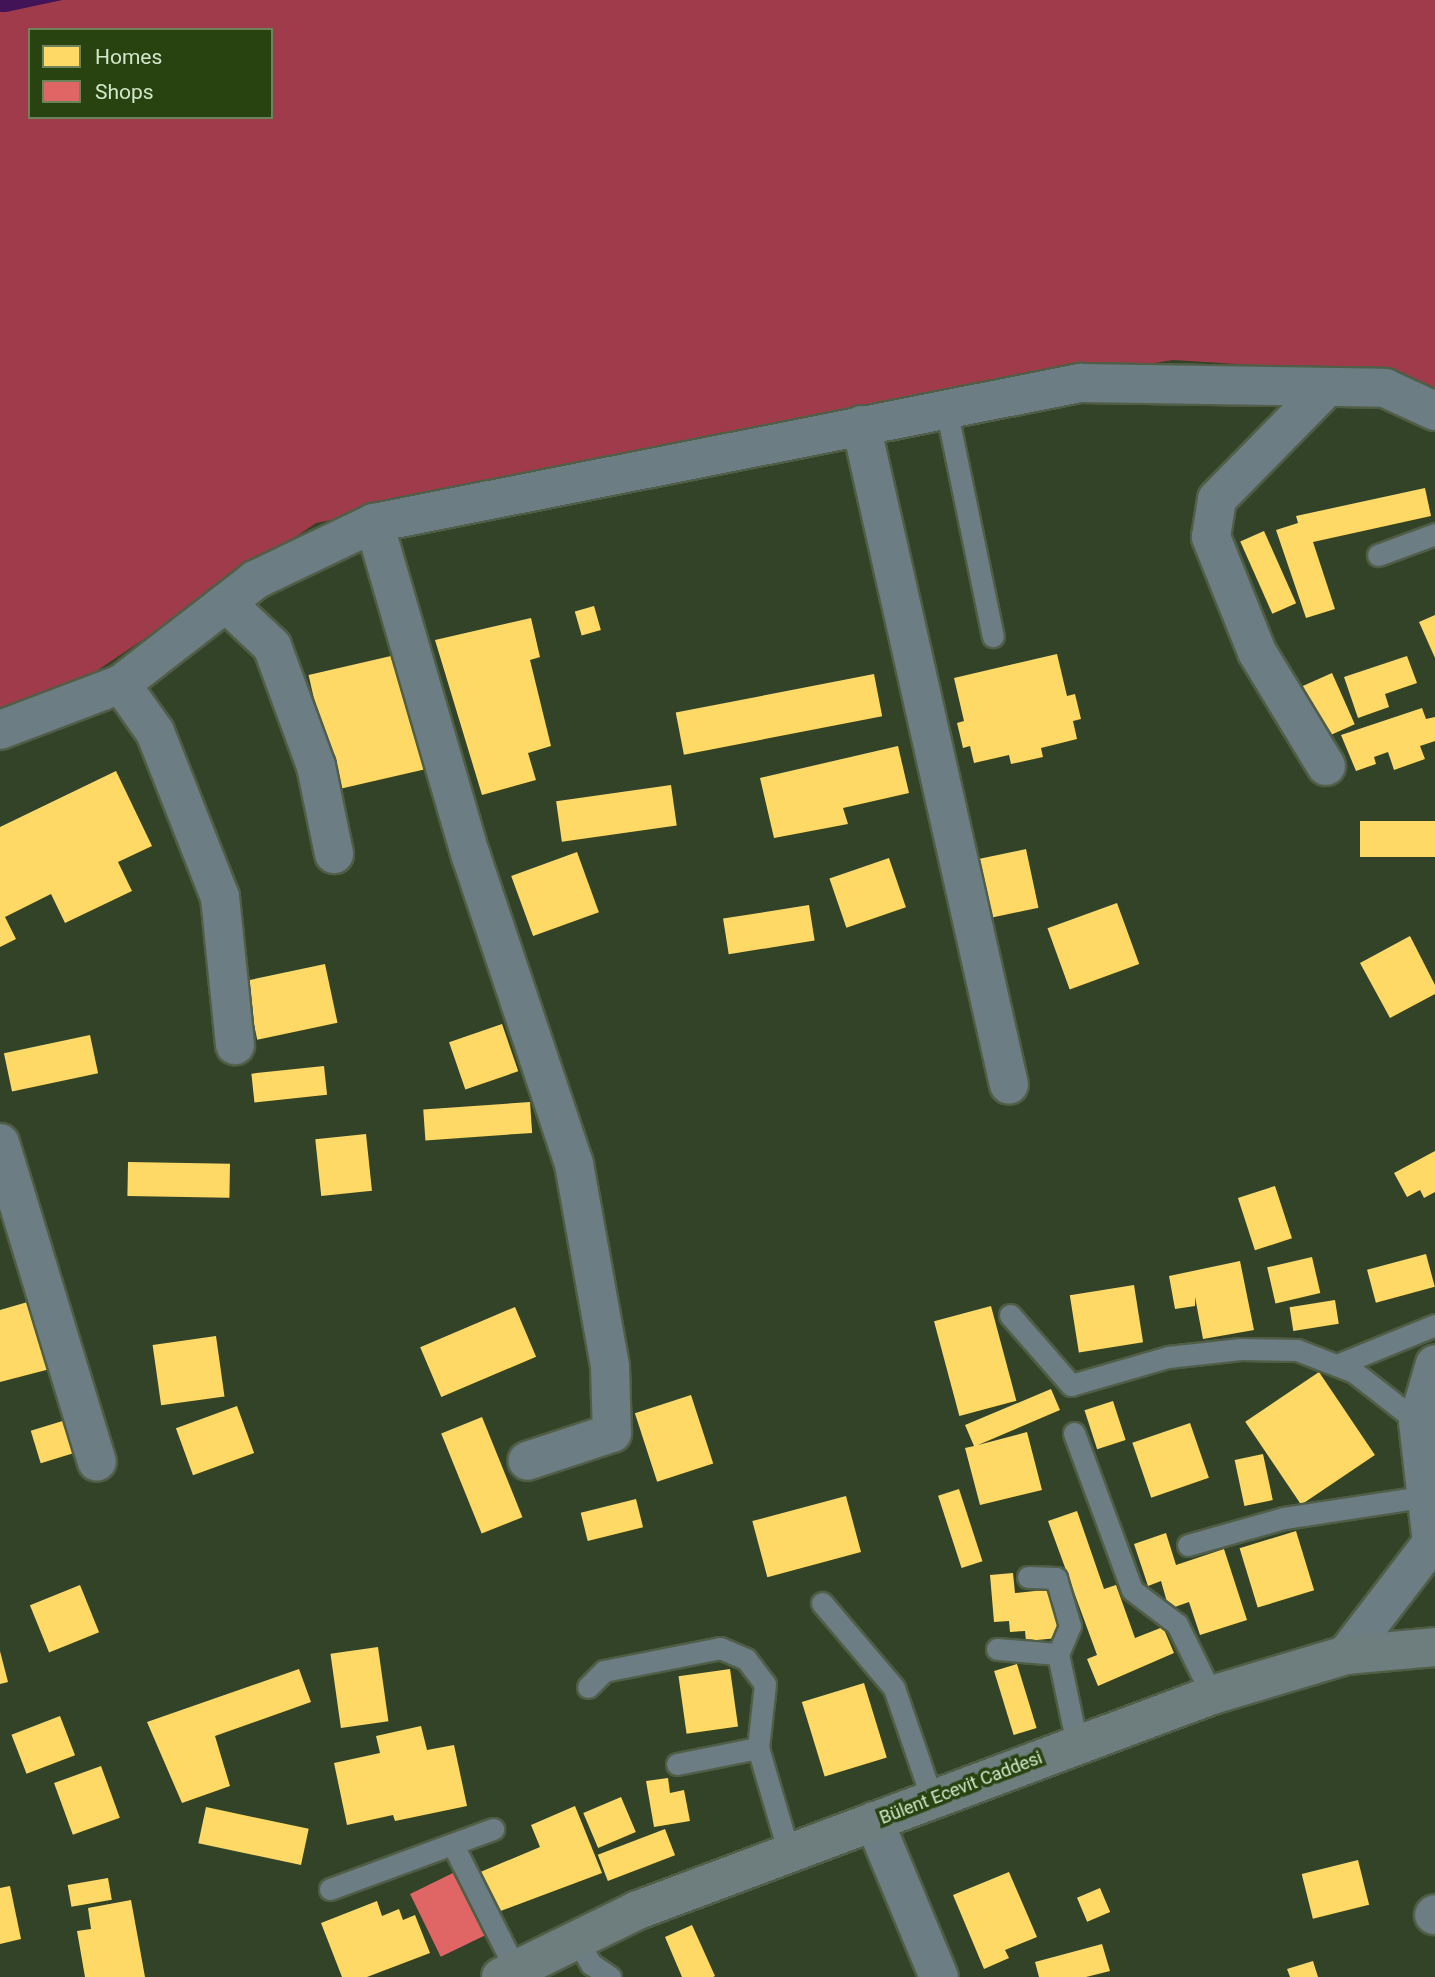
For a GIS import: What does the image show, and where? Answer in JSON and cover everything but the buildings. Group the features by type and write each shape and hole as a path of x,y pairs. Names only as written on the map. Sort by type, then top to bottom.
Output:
{"main road":[{"name":"Bülent Ecevit Caddesi","path":"509,1973 638,1910 1212,1695 1346,1656 1435,1647"}],"street":[{"path":"0,730 121,684 255,580 374,523 1080,383 1385,388 1435,411"},
{"path":"1325,766 1257,652 1211,537 1217,499 1326,388"},
{"path":"861,425 1009,1085"},
{"path":"374,523 471,856 573,1164 610,1367 612,1433 527,1461"},
{"path":"226,603 272,646 316,766 334,854"},
{"path":"121,684 155,732 220,897 235,1045"},
{"path":"0,1143 97,1462"},
{"path":"1346,1656 1434,1545 1418,1422 1435,1364"},
{"path":"874,1821 939,1977"}],"lane":[{"path":"946,408 993,636"},
{"path":"1378,555 1435,534"},
{"path":"1010,1315 1071,1385 1168,1356 1241,1349 1297,1350 1354,1372 1418,1422"},
{"path":"1338,1365 1435,1325"},
{"path":"1074,1433 1132,1590 1177,1625 1212,1695"},
{"path":"1188,1545 1284,1518 1427,1496"},
{"path":"1028,1577 1056,1578 1070,1626 1058,1654 1077,1744"},
{"path":"822,1603 894,1688 932,1799"},
{"path":"588,1686 604,1671 720,1648 746,1659 765,1684 758,1748 789,1853"},
{"path":"997,1650 1058,1654"},
{"path":"677,1764 758,1748"},
{"path":"330,1889 493,1829"},
{"path":"453,1845 509,1973"},
{"path":"577,1940 591,1964 610,1977"}],"shaded area":[{"path":"0,0 62,0 0,12"},
{"path":"62,0 1435,0 1435,398 1333,370 1173,360 823,417 316,523 37,711 0,724 0,12"}]}
